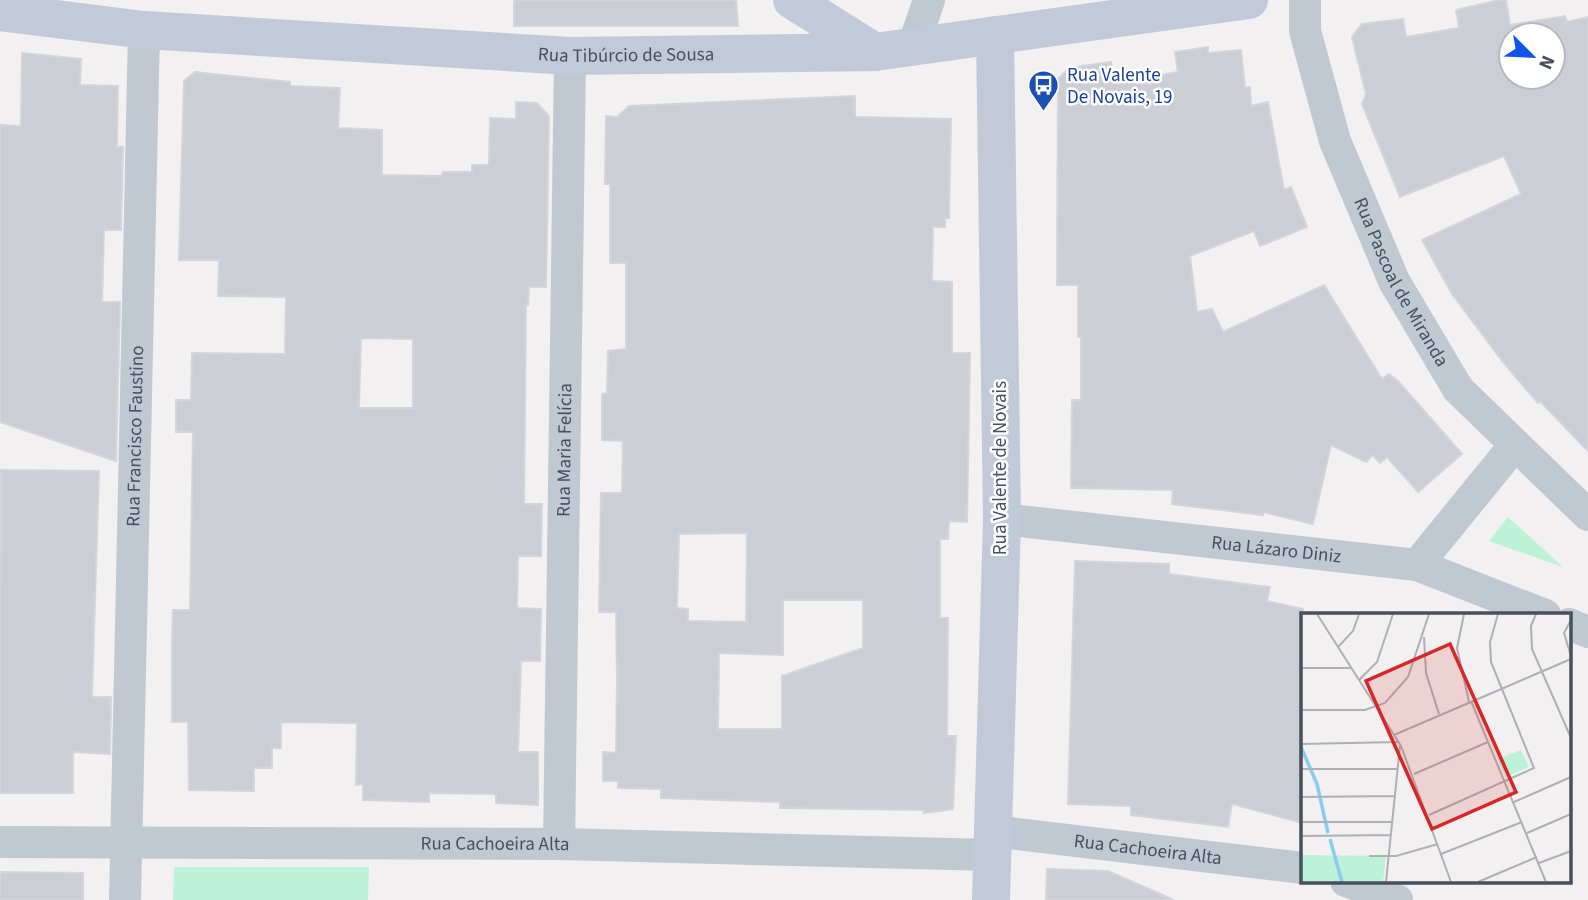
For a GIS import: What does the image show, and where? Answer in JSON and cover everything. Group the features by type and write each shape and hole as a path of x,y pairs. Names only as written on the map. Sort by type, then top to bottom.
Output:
{"main road":[{"path":"792,0 874,51"},
{"name":"Rua Tibúrcio de Sousa","path":"0,12 144,30 570,55 874,51 1249,0"},
{"name":"Rua Valente de Novais","path":"991,900 1002,519 995,35"}],"street":[{"path":"913,47 929,0"},
{"name":"Rua Pascoal de Miranda","path":"1305,0 1305,31 1331,130 1394,281 1458,389 1588,515"},
{"name":"Rua Francisco Faustino","path":"125,900 144,30"},
{"name":"Rua Maria Felícia","path":"559,844 570,55"},
{"path":"1418,565 1514,446"},
{"name":"Rua Lázaro Diniz","path":"1002,519 1418,565 1540,613"},
{"path":"1570,624 1588,632"},
{"name":"Rua Cachoeira Alta","path":"0,842 991,843 1301,868"},
{"path":"1351,883 1397,900"}],"green space":[{"path":"1508,517 1563,567 1489,541"},
{"path":"174,867 369,867 368,900 173,900"}],"building":[{"path":"514,0 736,0 738,26 514,26"},
{"path":"1506,0 1509,21 1497,21 1497,91 1567,91 1567,22 1588,17 1588,451 1540,401 1538,403 1503,362 1452,294 1422,240 1521,194 1504,156 1400,197 1362,104 1366,94 1352,37 1362,24 1403,19 1406,37 1459,28 1456,10"},
{"path":"1565,16 1567,21 1534,21"},
{"path":"1208,47 1208,53 1241,50 1245,88 1250,87 1251,106 1268,102 1284,190 1291,187 1307,227 1260,246 1254,231 1190,256 1197,312 1212,309 1223,332 1324,285 1382,379 1389,374 1398,381 1462,454 1418,492 1387,457 1380,463 1373,455 1366,462 1331,445 1313,524 1263,512 1263,515 1172,504 1173,490 1071,488 1072,400 1081,400 1081,337 1078,337 1078,285 1057,285 1058,79 1069,68 1111,62 1114,83 1178,72 1175,52"},
{"path":"22,53 81,59 80,85 118,86 117,147 123,147 121,230 104,230 102,302 120,302 116,461 0,422 0,125 21,126"},
{"path":"195,72 290,82 290,86 340,88 338,128 382,130 382,175 442,176 443,172 472,172 472,165 489,165 490,118 516,119 516,102 537,103 549,116 546,287 529,287 526,305 524,504 542,504 541,556 518,556 517,608 541,609 540,661 521,661 518,752 538,752 538,805 496,803 496,794 429,793 429,802 363,800 363,784 356,785 357,723 281,722 281,748 272,748 272,768 254,768 254,791 189,790 188,722 172,722 172,642 173,610 190,610 193,432 176,432 176,400 191,400 192,353 285,354 286,297 218,296 219,260 179,260 184,81","holes":["361,338 413,339 413,408 359,408"]},
{"path":"855,96 855,117 951,119 949,218 945,218 945,227 933,227 932,281 952,282 952,353 970,353 967,522 949,521 948,539 940,539 940,618 948,618 947,736 956,736 953,809 924,813 924,810 780,808 780,802 661,798 661,789 618,788 618,781 603,781 603,752 616,753 617,679 616,612 599,612 601,493 622,493 623,441 602,440 602,394 607,393 608,351 626,349 626,263 610,263 610,184 605,184 606,116 617,117 629,106","holes":["747,533 746,622 688,621 688,609 677,608 679,534","783,600 863,600 863,648 782,676 782,729 718,729 719,653 783,655"]},
{"path":"1,470 99,471 92,697 111,697 110,754 73,752 73,793 0,793"},
{"path":"1075,561 1169,564 1169,574 1270,587 1267,601 1303,609 1299,822 1232,804 1228,827 1131,815 1131,806 1068,804"},
{"path":"1047,869 1108,871 1174,900 1046,900"},
{"path":"0,872 83,873 83,900 0,900"}],"place":[{"name":"Rua Valente De Novais, 19","path":"1044,113"}]}
